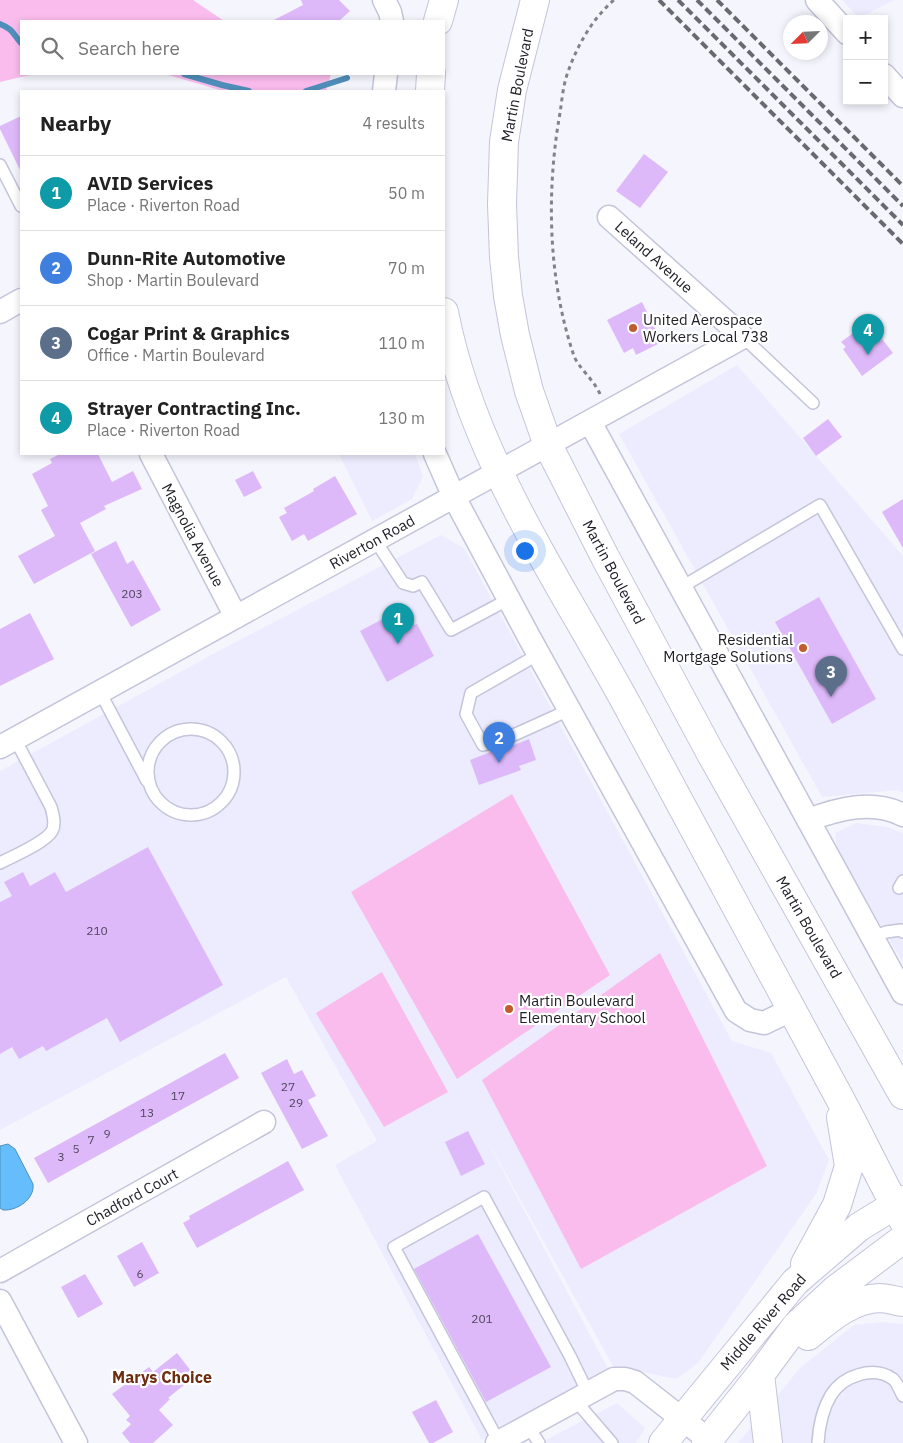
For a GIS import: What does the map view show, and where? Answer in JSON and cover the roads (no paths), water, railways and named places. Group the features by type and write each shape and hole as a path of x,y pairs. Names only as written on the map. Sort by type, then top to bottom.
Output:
{"main road":[{"path":"438,20 444,0"},
{"name":"Martin Boulevard","path":"535,0 512,90 504,142 502,213 508,296 515,335 529,391 548,445 605,558 710,752 896,1073 903,1095"},
{"path":"430,90 431,75"},
{"path":"445,317 450,342 464,388 499,472 532,536 612,676 900,1208"},
{"path":"795,1282 837,1205 849,1166 837,1091"},
{"name":"Middle River Road","path":"663,1443 795,1282 859,1227 900,1208"},
{"name":"Middle River Road","path":"712,1442 796,1326 834,1290 903,1239"},
{"path":"768,1443 760,1375 828,1320 853,1304 880,1298 903,1302"}],"street":[{"path":"384,0 392,20"},
{"path":"817,0 843,29"},
{"path":"384,90 386,75"},
{"path":"888,79 903,96"},
{"name":"Leland Avenue","path":"609,217 743,337"},
{"path":"0,312 20,301"},
{"name":"Riverton Road","path":"7,743 743,337"},
{"path":"599,417 680,588 903,993"},
{"name":"Magnolia Avenue","path":"152,455 236,617"},
{"path":"435,455 454,497 569,710 736,1011 750,1020 764,1023 793,1009"},
{"path":"808,820 852,807 892,809 903,814"},
{"name":"Chadford Court","path":"0,1271 264,1122"},
{"path":"0,1302 76,1443"},
{"path":"498,1442 533,1434 581,1396 614,1379 625,1379 635,1382 712,1442"}],"lane":[{"path":"0,165 20,204"},
{"path":"743,337 813,403"},
{"path":"680,588 820,505 903,649"},
{"path":"376,540 403,583 413,586 422,582 451,630 509,599"},
{"path":"539,654 472,693 466,714 483,745 516,734 569,710"},
{"path":"100,692 149,785 156,798 166,808 180,814 195,816 209,812 221,805 230,794 235,766 230,752 222,740 210,732 182,729 168,734 150,756 148,770 149,785"},
{"path":"0,863 45,839 52,830 54,817 51,807 7,743"},
{"path":"872,937 887,932 901,930 903,932"},
{"path":"498,1442 394,1246 484,1197 570,1356 581,1396 612,1443"},
{"path":"818,1443 819,1422 832,1394 845,1380 868,1372 884,1376 894,1380 903,1396"}],"water":[{"path":"8,1144 15,1149 33,1184 33,1189 31,1195 24,1203 8,1210 3,1210 0,1208 0,1146"}],"waterway":[{"path":"0,24 10,30 20,42"},
{"path":"187,75 244,90"},
{"path":"309,90 347,78"}],"railway":[{"path":"659,0 903,244"},
{"path":"678,0 903,225"},
{"path":"697,0 903,206"},
{"path":"717,0 903,186"}],"place":[{"name":"United Aerospace Workers Local 738","path":"633,328"},
{"name":"Strayer Contracting Inc.","path":"868,355"},
{"name":"AVID Services","path":"398,644"},
{"name":"Residential Mortgage Solutions","path":"803,648"},
{"name":"Cogar Print & Graphics","path":"831,697"},
{"name":"Dunn-Rite Automotive","path":"499,763"},
{"name":"Martin Boulevard Elementary School","path":"509,1009"}],"district":[{"name":"Marys Choice","path":"162,1377"}]}
